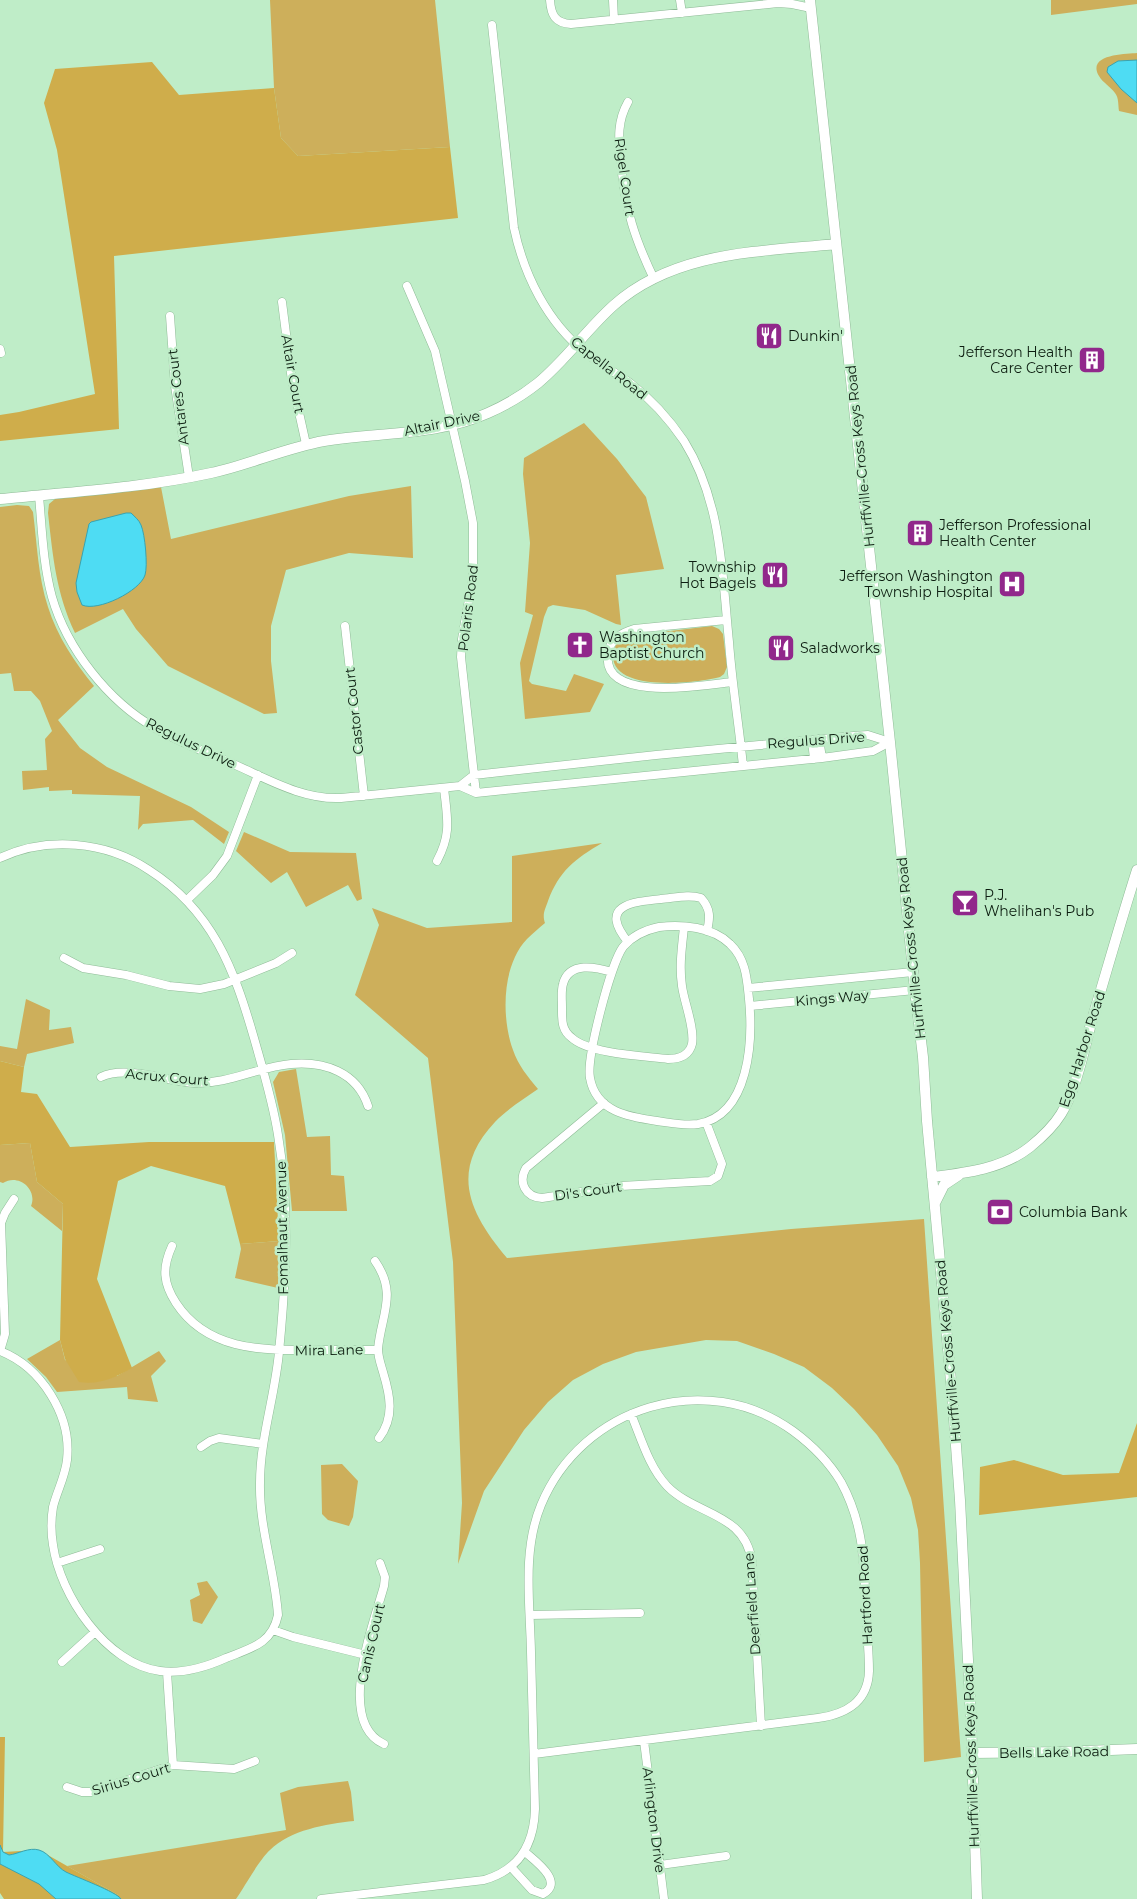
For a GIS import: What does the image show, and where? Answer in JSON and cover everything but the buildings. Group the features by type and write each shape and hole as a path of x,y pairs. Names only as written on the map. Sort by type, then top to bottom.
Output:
{"main road":[{"name":"Hurffville-Cross Keys Road","path":"811,4 923,1057 960,1500 977,1899"},
{"name":"Altair Drive","path":"0,500 189,477 227,469 306,444 432,428 486,414 521,396 546,376 615,305 635,289 654,278 682,266 710,258 836,244"},
{"name":"Egg Harbor Road","path":"932,1177 971,1172 1008,1160 1028,1148 1052,1127 1062,1113 1074,1082 1137,870"},
{"path":"934,1204 944,1185 957,1176 971,1172"},
{"name":"Bells Lake Road","path":"972,1753 1137,1749"}],"street":[{"path":"550,0 552,14 556,19 562,23 570,24 778,3 811,4"},
{"path":"613,0 614,20"},
{"path":"680,0 682,13"},
{"path":"710,0 711,10"},
{"name":"Capella Road","path":"492,25 511,212 519,252 532,284 543,303 566,334 648,398 676,430 692,456 708,492 716,523 732,682 743,766"},
{"name":"Rigel Court","path":"628,102 622,114 618,135 624,194 633,232 654,278"},
{"name":"Polaris Road","path":"407,286 435,351 469,500 474,533 471,598 462,639 461,657 476,793"},
{"name":"Altair Court","path":"282,302 292,381 306,444"},
{"name":"Antares Court","path":"170,316 175,386 189,477"},
{"name":"Regulus Drive","path":"39,496 46,568 52,596 68,634 93,673 128,709 154,728 258,775 317,797 332,799 460,786 476,793 818,758 873,751 890,742"},
{"path":"726,620 634,628 623,632 615,638 610,646 608,663 612,673 618,679 626,683 647,687 671,688 732,682"},
{"name":"Castor Court","path":"345,626 364,796"},
{"name":"Regulus Drive","path":"474,775 816,739 868,735 890,742"},
{"path":"816,739 818,758"},
{"path":"187,900 213,875 227,856 258,775"},
{"path":"460,786 474,775"},
{"path":"437,862 445,846 448,830 444,788"},
{"name":"Fomalhaut Avenue","path":"0,858 25,848 55,844 100,849 116,853 140,864 163,878 187,900 213,934 227,959 235,980 263,1071 278,1134 285,1214 280,1350 260,1470 260,1500 278,1615 274,1630"},
{"path":"628,942 618,929 617,916 622,908 634,902 688,897 701,898 708,907 710,914 707,931"},
{"path":"612,972 598,968 583,967 572,972 564,980 562,985 562,1021 565,1030 572,1039 592,1047 618,1053 668,1059 680,1058 687,1053 692,1044 681,977 684,927"},
{"path":"684,927 707,931 721,936 736,950 744,965 750,1006 750,1051 745,1074 729,1104 717,1116 706,1122 681,1125 631,1118 616,1112 604,1103 595,1092 590,1079 592,1047 612,972 620,953 628,942 641,933 654,928 684,927"},
{"path":"64,958 83,968 126,974 181,988 208,988 235,980 276,963 292,953"},
{"name":"Kings Way","path":"748,988 913,972"},
{"name":"Kings Way","path":"750,1006 915,990"},
{"name":"Acrux Court","path":"101,1077 116,1072 183,1082 206,1082 227,1080 292,1064 314,1064 336,1069 350,1079 361,1090 368,1106"},
{"name":"Di's Court","path":"604,1103 526,1168 522,1179 525,1190 542,1198 621,1186 710,1181 718,1176 722,1159 706,1122"},
{"path":"14,1199 4,1213 1,1223 4,1334 0,1351 20,1361 38,1378 54,1399 64,1424 67,1459 52,1517 53,1546 57,1563 76,1603 96,1632 112,1648 132,1661 149,1669 167,1672 191,1669 219,1661 259,1644 274,1630 293,1637 366,1655"},
{"name":"Mira Lane","path":"172,1246 164,1267 165,1277 172,1296 189,1318 209,1334 230,1344 253,1349 378,1350"},
{"path":"375,1261 384,1278 387,1290 387,1303 378,1350 390,1397 386,1429 379,1438"},
{"name":"Hartford Road","path":"321,1899 475,1882 492,1878 511,1867 525,1852 532,1837 535,1819 529,1562 532,1539 537,1516 550,1487 560,1470 587,1440 610,1424 631,1414 656,1405 695,1400 725,1403 753,1410 789,1428 814,1448 833,1470 854,1510 860,1530 864,1557 869,1671 867,1685 856,1703 836,1715 534,1754"},
{"name":"Deerfield Lane","path":"631,1414 654,1468 667,1486 686,1500 729,1522 748,1546 752,1562 760,1726"},
{"path":"202,1447 210,1441 219,1438 263,1444"},
{"path":"57,1563 100,1549"},
{"name":"Canis Court","path":"380,1563 385,1577 384,1586 366,1655 360,1694 362,1715 371,1735 377,1741 384,1744"},
{"path":"530,1615 640,1613"},
{"path":"62,1662 96,1632"},
{"path":"167,1672 174,1765"},
{"name":"Arlington Drive","path":"644,1741 664,1899"},
{"name":"Sirius Court","path":"67,1787 82,1792 91,1792 174,1765 234,1769 255,1761"},
{"path":"511,1867 535,1892 543,1894 548,1891 551,1882 550,1877 525,1852"},
{"path":"660,1865 726,1856"}],"shaded area":[{"path":"270,0 435,0 450,147 298,156 281,138 274,88"},
{"path":"1051,0 1137,0 1137,4 1051,15"},
{"path":"1137,53 1137,115 1119,111 1116,95 1099,76 1096,69 1102,59"},
{"path":"152,62 179,95 274,88 281,138 298,156 450,147 458,218 114,256 119,429 0,441 0,415 95,394 57,150 44,103 55,69"},
{"path":"584,423 617,459 646,497 664,569 616,575 621,625 585,610 553,605 548,607 529,681 532,684 566,691 574,674 604,684 590,712 525,719 520,663 533,615 525,612 530,543 523,474 524,458"},
{"path":"411,486 413,558 349,553 286,570 271,626 271,661 277,713 264,714 168,666 136,629 123,609 75,633 63,604 56,574 48,513 49,504 55,499 161,487 171,539 349,496"},
{"path":"29,506 33,512 42,584 56,628 67,649 94,686 58,720 80,748 107,767 191,807 229,832 224,844 193,820 143,824 138,830 140,796 72,794 72,790 49,791 49,787 23,790 22,771 47,770 45,739 52,731 40,701 31,691 14,691 11,673 0,674 0,507"},
{"path":"712,626 719,629 723,634 727,667 724,674 720,677 676,683 658,683 627,676 617,668 613,656 615,646 619,641 628,636"},
{"path":"244,832 290,852 356,853 362,899 357,901 348,885 306,907 287,872 271,883 236,851"},
{"path":"602,843 576,860 557,882 546,907 544,914 545,923 527,939 519,950 508,977 506,1007 509,1037 518,1061 538,1089 500,1117 481,1140 472,1158 469,1175 469,1191 474,1208 483,1225 507,1258 791,1229 924,1219 961,1757 924,1762 918,1530 911,1498 898,1466 877,1435 832,1388 804,1367 774,1354 737,1341 706,1340 636,1352 603,1364 573,1380 548,1402 524,1430 484,1491 458,1564 462,1503 453,1262 428,1058 355,995 379,925 372,908 427,928 512,922 512,856"},
{"path":"26,999 50,1010 49,1030 71,1027 74,1043 27,1054 24,1067 0,1061 0,1046 17,1049"},
{"path":"0,1061 24,1067 21,1092 37,1094 70,1147 149,1142 274,1142 279,1241 240,1244 225,1186 151,1166 118,1181 97,1279 132,1368 107,1380 79,1382 65,1359 60,1340 63,1204 37,1182 30,1143 0,1145"},
{"path":"296,1069 307,1137 330,1136 331,1175 344,1176 347,1211 292,1211 285,1135 273,1082 279,1072"},
{"path":"30,1143 37,1182 63,1204 62,1231 31,1206 32,1194 25,1184 15,1180 0,1182 0,1145"},
{"path":"279,1241 278,1288 235,1278 241,1249 240,1244"},
{"path":"60,1340 65,1360 117,1376 159,1351 166,1361 151,1376 158,1402 128,1399 127,1387 57,1392 46,1377 27,1359"},
{"path":"1137,1423 1137,1497 979,1515 980,1467 1014,1460 1063,1475 1119,1473"},
{"path":"342,1464 358,1481 353,1517 349,1526 328,1520 322,1514 321,1465"},
{"path":"207,1581 218,1597 202,1624 193,1621 190,1600 200,1595 197,1583"},
{"path":"0,1737 5,1737 3,1852 39,1850 118,1895 118,1899 4,1899 0,1893"},
{"path":"348,1781 354,1821 309,1829 278,1843 261,1860 236,1899 118,1899 118,1895 67,1866 286,1830 280,1793 298,1787"}],"water":[{"path":"1137,60 1137,103 1121,89 1107,72 1108,67 1118,61"},
{"path":"131,513 135,517 142,529 145,542 145,575 142,581 118,599 98,606 82,605 76,583 89,524"},
{"path":"0,1845 3,1852 9,1855 31,1849 39,1850 50,1857 66,1872 121,1899 56,1899 39,1884 0,1864"}],"place":[{"name":"Dunkin'","path":"769,336"},
{"name":"Jefferson Health Care Center","path":"1092,360"},
{"name":"Jefferson Professional Health Center","path":"920,533"},
{"name":"Township Hot Bagels","path":"775,575"},
{"name":"Jefferson Washington Township Hospital","path":"1012,584"},
{"name":"Washington Baptist Church","path":"580,645"},
{"name":"Saladworks","path":"781,648"},
{"name":"P.J. Whelihan's Pub","path":"965,903"},
{"name":"Columbia Bank","path":"1000,1212"}]}
